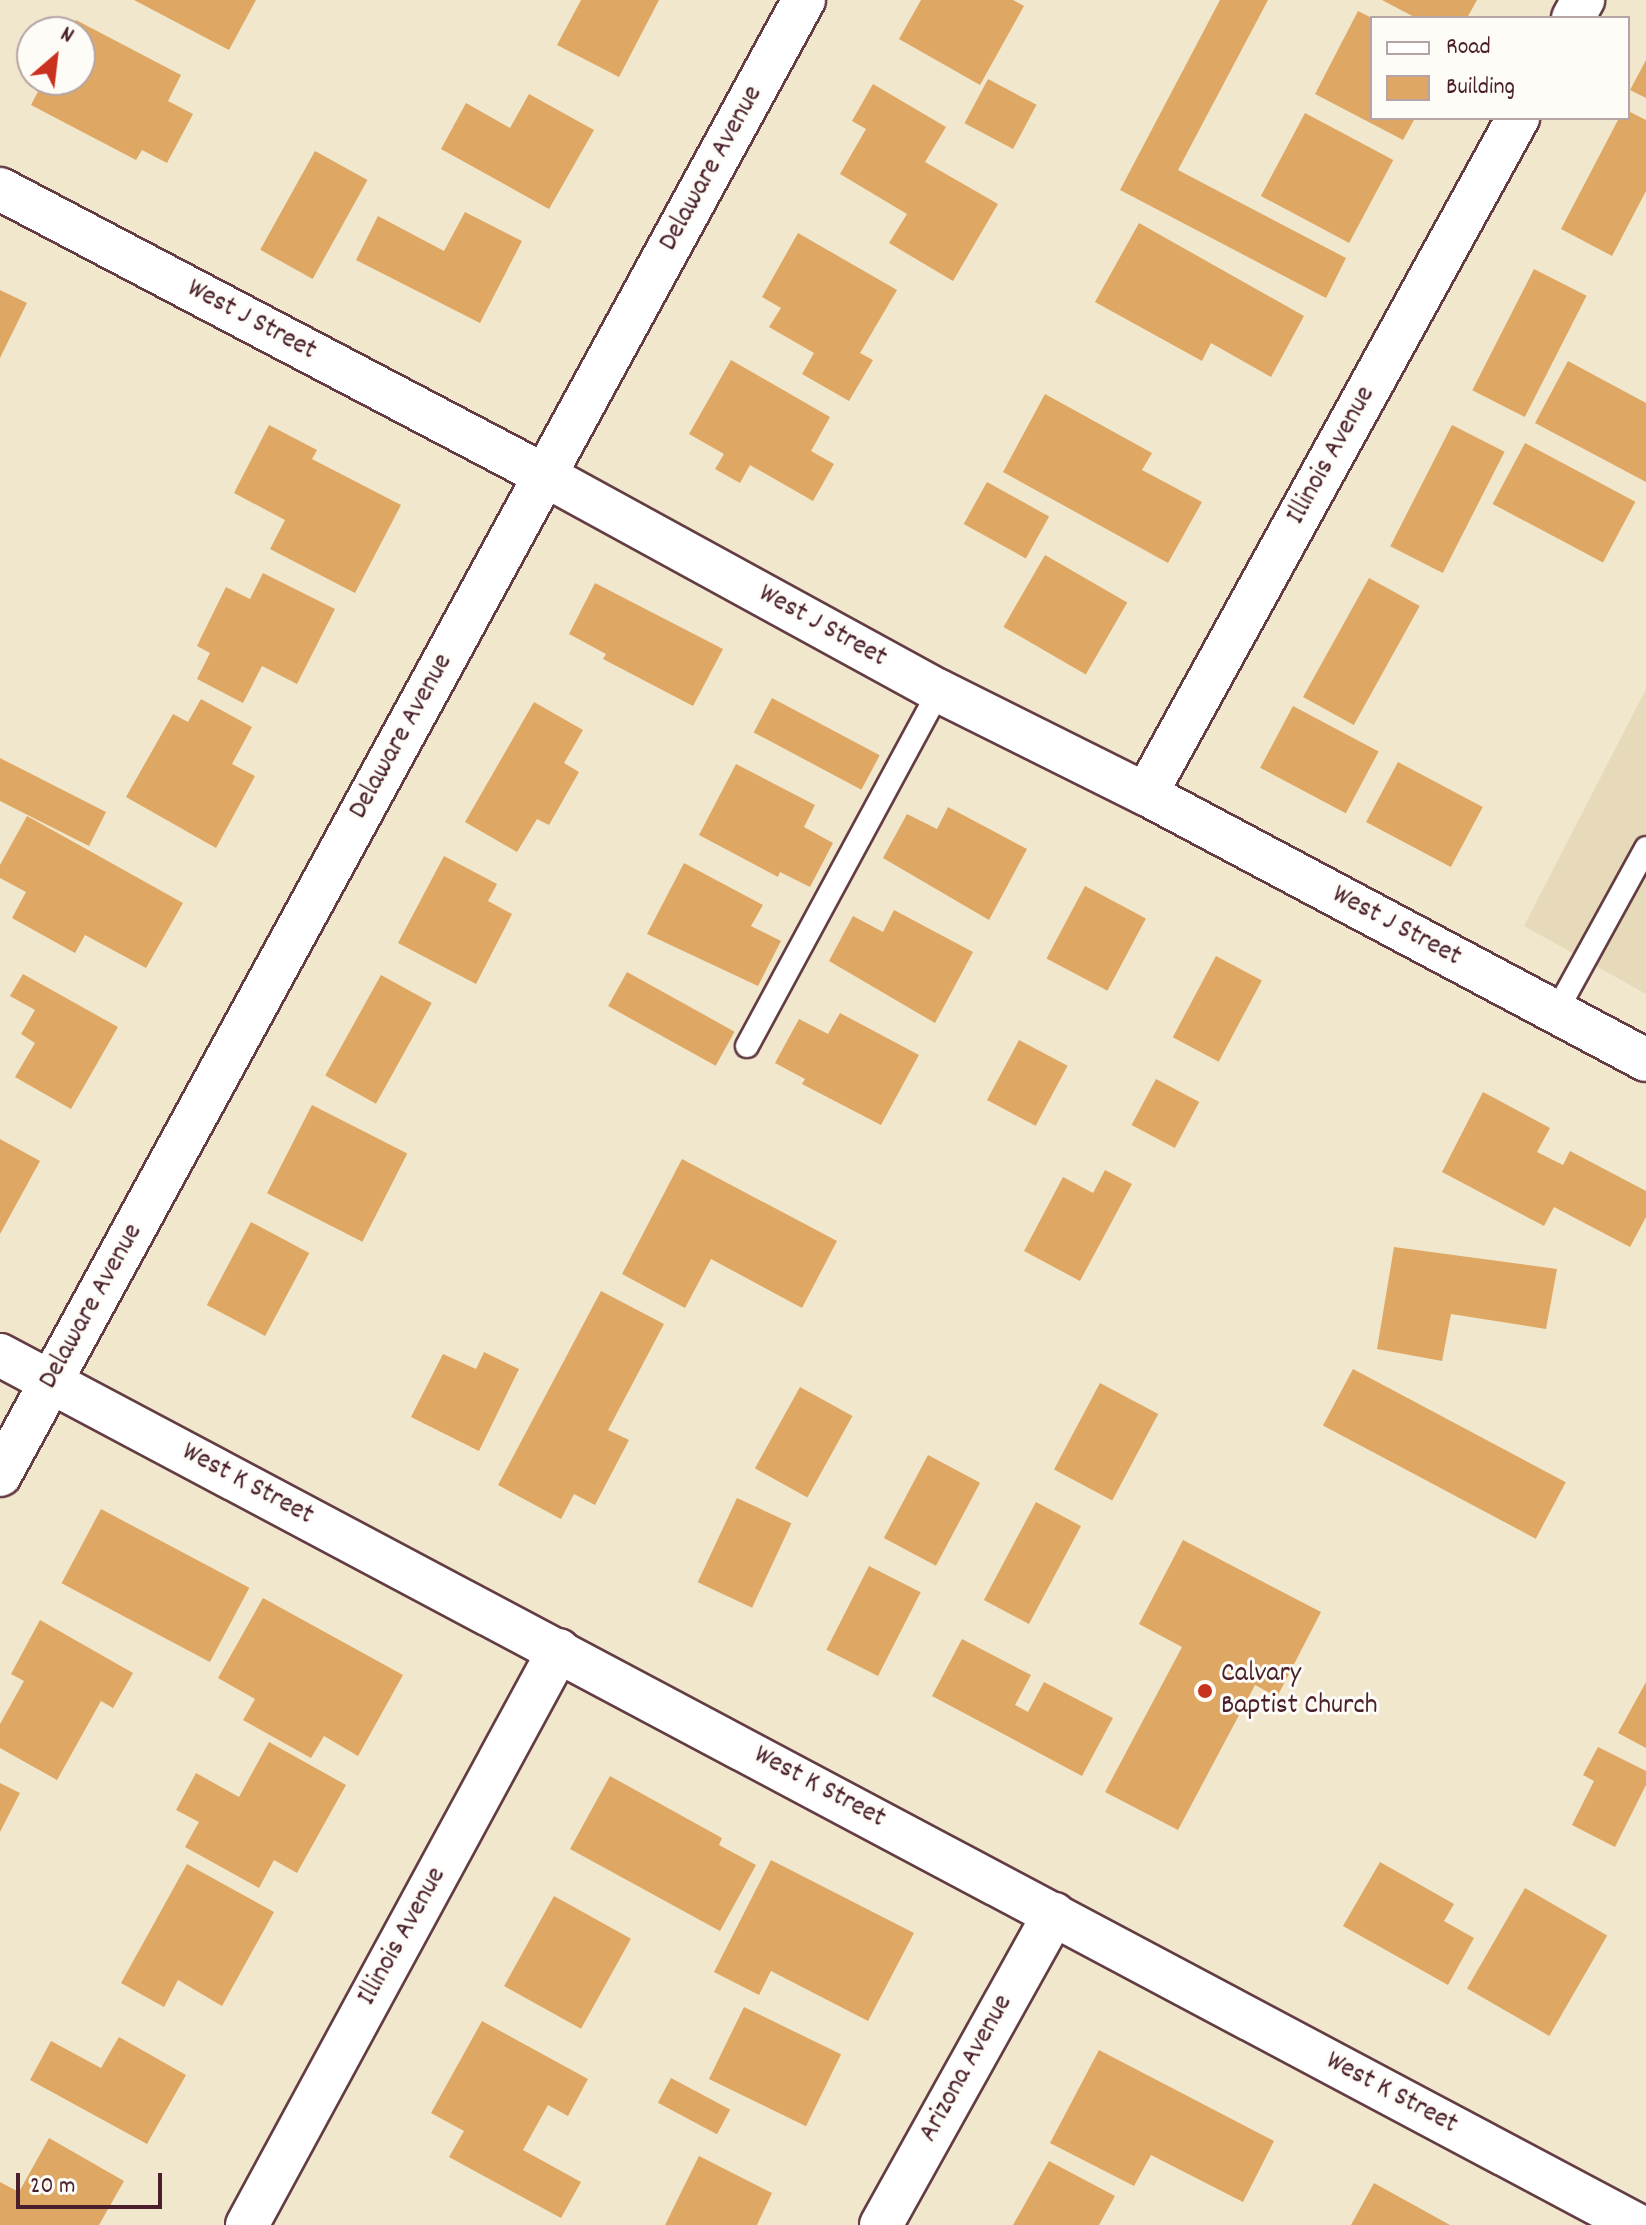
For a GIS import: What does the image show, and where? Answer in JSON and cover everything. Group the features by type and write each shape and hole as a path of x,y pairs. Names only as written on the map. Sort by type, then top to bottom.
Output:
{"street":[{"name":"Delaware Avenue","path":"0,1475 804,0"},
{"name":"Illinois Avenue","path":"1146,794 1517,120"},
{"name":"West J Street","path":"0,189 544,475 939,691 1146,794 1646,1060"},
{"name":"West K Street","path":"0,1355 1637,2225"},
{"name":"Illinois Avenue","path":"247,2225 559,1650"},
{"name":"Arizona Avenue","path":"881,2225 1054,1914"}],"lane":[{"path":"747,1046 939,691"},
{"path":"1556,1012 1646,848"}],"shaded area":[{"path":"1646,689 1646,994 1524,926"}],"building":[{"path":"134,0 256,0 229,50"},
{"path":"581,0 659,0 619,77 557,45"},
{"path":"921,0 1013,0 1024,6 980,85 899,39"},
{"path":"1220,0 1268,0 1178,170 1346,258 1326,298 1120,190"},
{"path":"1382,0 1477,0 1468,16 1412,16"},
{"path":"1358,11 1370,17 1370,120 1414,120 1403,140 1315,94"},
{"path":"96,30 181,75 168,101 193,114 167,163 142,150 136,160 31,105 36,96 96,96"},
{"path":"1646,60 1646,98 1630,90"},
{"path":"988,79 1037,105 1013,149 965,123"},
{"path":"873,84 946,127 925,162 998,204 953,281 889,243 907,214 840,174 866,129 852,121"},
{"path":"529,94 594,130 549,209 441,149 466,103 510,128"},
{"path":"1630,112 1646,120 1646,191 1612,256 1561,229 1618,120 1630,120"},
{"path":"1305,113 1393,160 1349,243 1261,196"},
{"path":"315,151 367,180 313,279 260,250"},
{"path":"465,212 522,241 480,323 356,260 378,216 444,251"},
{"path":"1139,223 1304,316 1271,377 1211,343 1202,361 1095,302"},
{"path":"798,233 897,290 860,353 873,360 849,401 802,374 814,353 769,327 781,308 762,297"},
{"path":"1534,269 1587,296 1525,417 1472,390"},
{"path":"0,290 27,303 0,358"},
{"path":"731,360 830,417 811,451 834,464 813,501 750,465 740,483 715,469 724,454 689,434"},
{"path":"1568,361 1646,403 1646,482 1535,423"},
{"path":"1045,394 1152,453 1142,470 1202,502 1168,563 1003,472"},
{"path":"269,425 317,450 312,459 401,505 355,593 270,549 285,520 234,493"},
{"path":"1452,425 1505,452 1443,573 1390,546"},
{"path":"1525,443 1635,502 1603,563 1493,504"},
{"path":"987,482 1049,516 1026,558 964,524"},
{"path":"1045,555 1127,602 1086,674 1004,627"},
{"path":"263,573 335,609 297,684 262,666 243,703 197,679 210,653 197,646 226,587 250,599"},
{"path":"1369,578 1420,606 1354,725 1303,697"},
{"path":"595,583 723,649 693,706 603,659 606,654 569,634"},
{"path":"772,698 880,755 861,790 754,732"},
{"path":"201,699 252,727 232,764 255,776 216,848 126,797 173,714 188,722"},
{"path":"534,702 583,730 564,763 579,772 549,825 537,819 517,852 465,822"},
{"path":"1293,706 1379,752 1346,813 1260,768"},
{"path":"0,758 106,812 89,846 0,801"},
{"path":"1398,762 1483,807 1451,867 1366,822"},
{"path":"736,764 815,805 804,827 833,843 810,887 780,872 778,877 699,835"},
{"path":"948,807 1027,849 989,920 883,858 907,814 937,829"},
{"path":"27,816 183,903 146,968 85,935 75,953 12,918 26,892 0,878 0,865"},
{"path":"444,856 497,884 488,901 512,914 476,984 398,943"},
{"path":"684,863 763,905 751,926 781,941 758,986 647,934"},
{"path":"1085,886 1146,918 1107,991 1047,958"},
{"path":"894,910 973,952 935,1023 829,961 853,916 883,932"},
{"path":"1216,956 1262,980 1219,1062 1173,1037"},
{"path":"627,972 735,1032 716,1066 608,1006"},
{"path":"23,974 118,1027 71,1109 15,1077 35,1043 21,1034 35,1010 10,996"},
{"path":"381,975 432,1003 376,1104 325,1076"},
{"path":"840,1013 919,1055 881,1125 802,1084 805,1079 775,1063 799,1019 828,1034"},
{"path":"1019,1040 1068,1066 1036,1126 987,1100"},
{"path":"1156,1079 1199,1102 1175,1148 1132,1125"},
{"path":"1483,1092 1550,1128 1537,1152 1563,1165 1570,1151 1646,1191 1646,1217 1630,1247 1554,1207 1544,1226 1442,1172"},
{"path":"312,1105 407,1154 362,1242 267,1193"},
{"path":"0,1139 40,1161 0,1234"},
{"path":"682,1159 837,1241 802,1308 711,1259 685,1308 622,1274"},
{"path":"1105,1170 1132,1184 1080,1281 1024,1251 1063,1177 1093,1193"},
{"path":"251,1222 309,1253 265,1336 207,1305"},
{"path":"1394,1247 1557,1269 1546,1329 1451,1314 1442,1361 1377,1349"},
{"path":"601,1291 664,1324 608,1430 629,1440 595,1505 574,1494 561,1519 498,1485"},
{"path":"484,1352 519,1369 479,1451 411,1417 443,1354 476,1369"},
{"path":"1353,1369 1566,1482 1536,1539 1323,1426"},
{"path":"1100,1383 1158,1414 1112,1501 1054,1470"},
{"path":"800,1387 852,1416 807,1497 755,1468"},
{"path":"928,1455 980,1483 936,1566 884,1538"},
{"path":"737,1498 791,1523 752,1608 698,1582"},
{"path":"1036,1502 1081,1526 1029,1624 984,1600"},
{"path":"101,1509 249,1588 210,1662 62,1583"},
{"name":"Calvary Baptist Church","path":"1183,1540 1321,1612 1277,1697 1255,1685 1178,1830 1105,1792 1182,1647 1139,1624"},
{"path":"869,1566 921,1592 878,1676 826,1650"},
{"path":"263,1598 403,1675 358,1756 324,1736 311,1758 243,1720 255,1699 218,1678"},
{"path":"40,1620 133,1673 113,1708 101,1701 57,1780 0,1748 0,1724 24,1681 11,1674"},
{"path":"962,1639 1031,1675 1015,1705 1028,1712 1044,1682 1113,1718 1082,1776 932,1696"},
{"path":"1646,1682 1646,1748 1618,1733"},
{"path":"269,1742 346,1785 297,1873 274,1860 259,1888 185,1847 199,1822 176,1810 196,1773 239,1797"},
{"path":"1598,1747 1646,1771 1646,1785 1615,1847 1572,1825 1594,1781 1583,1775"},
{"path":"610,1776 722,1838 719,1845 756,1865 720,1931 570,1849"},
{"path":"0,1783 20,1793 0,1832"},
{"path":"771,1860 914,1933 868,2021 771,1971 759,1995 714,1972"},
{"path":"1380,1862 1454,1904 1444,1921 1474,1938 1448,1985 1343,1926"},
{"path":"187,1864 274,1912 222,2006 178,1980 164,2007 121,1983"},
{"path":"1525,1888 1607,1936 1549,2036 1467,1988"},
{"path":"554,1896 631,1939 581,2029 504,1986"},
{"path":"744,2007 841,2054 806,2126 709,2079"},
{"path":"482,2021 588,2079 568,2116 548,2105 523,2150 581,2182 561,2218 449,2157 464,2131 431,2113"},
{"path":"119,2037 186,2075 147,2144 30,2080 51,2041 101,2068"},
{"path":"1099,2050 1274,2141 1243,2202 1151,2155 1134,2186 1050,2143"},
{"path":"671,2078 730,2109 717,2134 658,2103"},
{"path":"49,2138 124,2181 99,2225 0,2225 0,2182 19,2192"},
{"path":"699,2156 772,2193 757,2225 665,2225"},
{"path":"1049,2161 1115,2196 1099,2225 1013,2225"},
{"path":"1374,2183 1450,2225 1351,2225"}],"place":[{"name":"Calvary Baptist Church","path":"1205,1691"}]}
